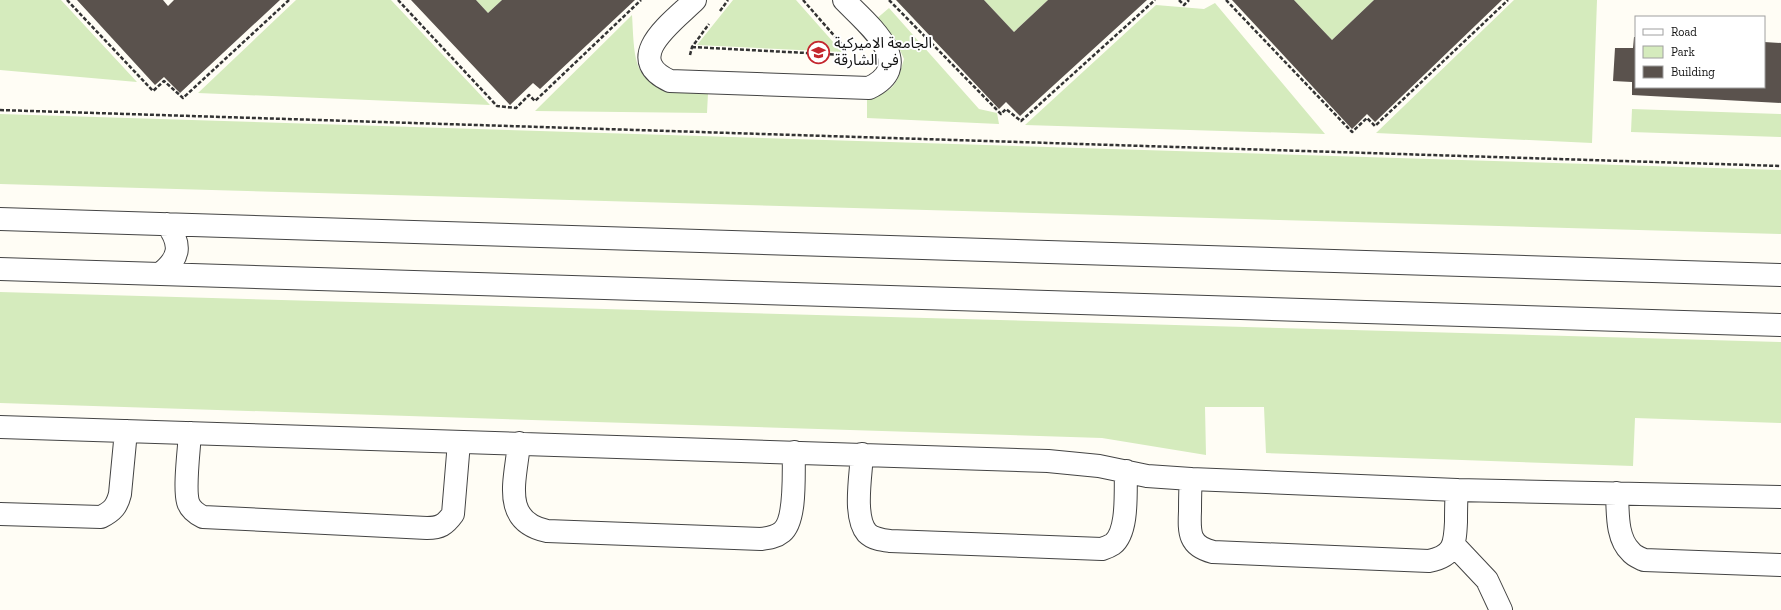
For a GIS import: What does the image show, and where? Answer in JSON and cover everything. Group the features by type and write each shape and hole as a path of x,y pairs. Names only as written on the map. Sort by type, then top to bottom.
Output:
{"street":[{"path":"696,0 659,34 652,44 649,55 651,67 659,76 670,81 681,82 856,89 869,88 880,83 887,73 890,61 888,49 881,39 844,0"},
{"path":"0,219 1781,275"},
{"path":"160,274 172,265 177,251 176,236 167,224"},
{"path":"0,269 1781,324"},
{"path":"0,427 1048,461 1099,466 1148,476 1190,479 1457,490 1781,497"},
{"path":"0,514 101,517 111,512 117,504 120,494 126,431"},
{"path":"190,433 187,493 188,503 194,512 203,518 427,528 437,528 447,523 453,514 459,442"},
{"path":"519,443 514,495 516,508 522,520 533,528 547,531 754,538 772,538 782,532 789,523 791,512 794,452"},
{"path":"862,454 859,512 861,524 868,534 878,540 890,541 1102,549 1113,544 1121,533 1124,520 1126,471"},
{"path":"1190,479 1190,535 1195,544 1203,550 1213,552 1429,560 1440,559 1448,553 1454,545 1457,490"},
{"path":"1616,493 1619,527 1622,541 1631,553 1644,560 1781,565"},
{"path":"1454,545 1487,580 1501,610"}],"path":[{"path":"67,0 153,91 164,81 183,98 289,0"},
{"path":"398,0 497,106 516,108 529,95 535,101 641,0"},
{"path":"719,12 728,0"},
{"path":"889,0 1001,114 1006,109 1021,121 1155,0"},
{"path":"1179,0 1184,5 1189,0"},
{"path":"1226,0 1352,132 1367,118 1376,126 1508,0"},
{"path":"681,82 692,47 710,23"},
{"path":"692,47 845,55 845,48"},
{"path":"0,110 1781,166"}],"green space":[{"path":"0,0 61,0 137,82 0,70"},
{"path":"296,0 391,0 490,105 198,93"},
{"path":"476,0 502,0 488,13"},
{"path":"733,0 796,0 842,52 697,45"},
{"path":"984,0 1048,0 1014,32"},
{"path":"1294,0 1374,0 1332,40"},
{"path":"1514,0 1597,0 1592,143 1376,133"},
{"path":"1215,3 1325,134 1025,125 1156,5 1204,9"},
{"path":"889,8 979,109 997,113 999,124 867,118 867,98 883,93 893,86 899,76 904,59 895,39 875,20"},
{"path":"632,15 636,59 640,70 647,79 664,89 708,93 707,113 535,111"},
{"path":"1632,109 1781,114 1781,137 1631,132"},
{"path":"0,114 1781,170 1781,234 0,184"},
{"path":"0,292 1781,342 1781,423 1635,418 1633,466 1266,453 1264,407 1205,407 1206,455 1102,438 0,403"}],"building":[{"path":"77,0 163,0 168,6 174,0 280,0 180,93 164,77 155,85"},
{"path":"411,0 476,0 488,13 502,0 635,0 540,89 533,83 510,105"},
{"path":"896,0 984,0 1014,32 1048,0 1147,0 1020,116 1006,102 999,109"},
{"path":"1232,0 1294,0 1332,40 1374,0 1502,0 1375,122 1367,114 1352,129"},
{"path":"1635,37 1635,88 1765,88 1765,42 1781,43 1781,103 1632,95 1632,82 1613,81 1615,48 1633,48"}],"place":[{"name":"الجامعة الاميركية في الشارقة","path":"818,52"}]}
